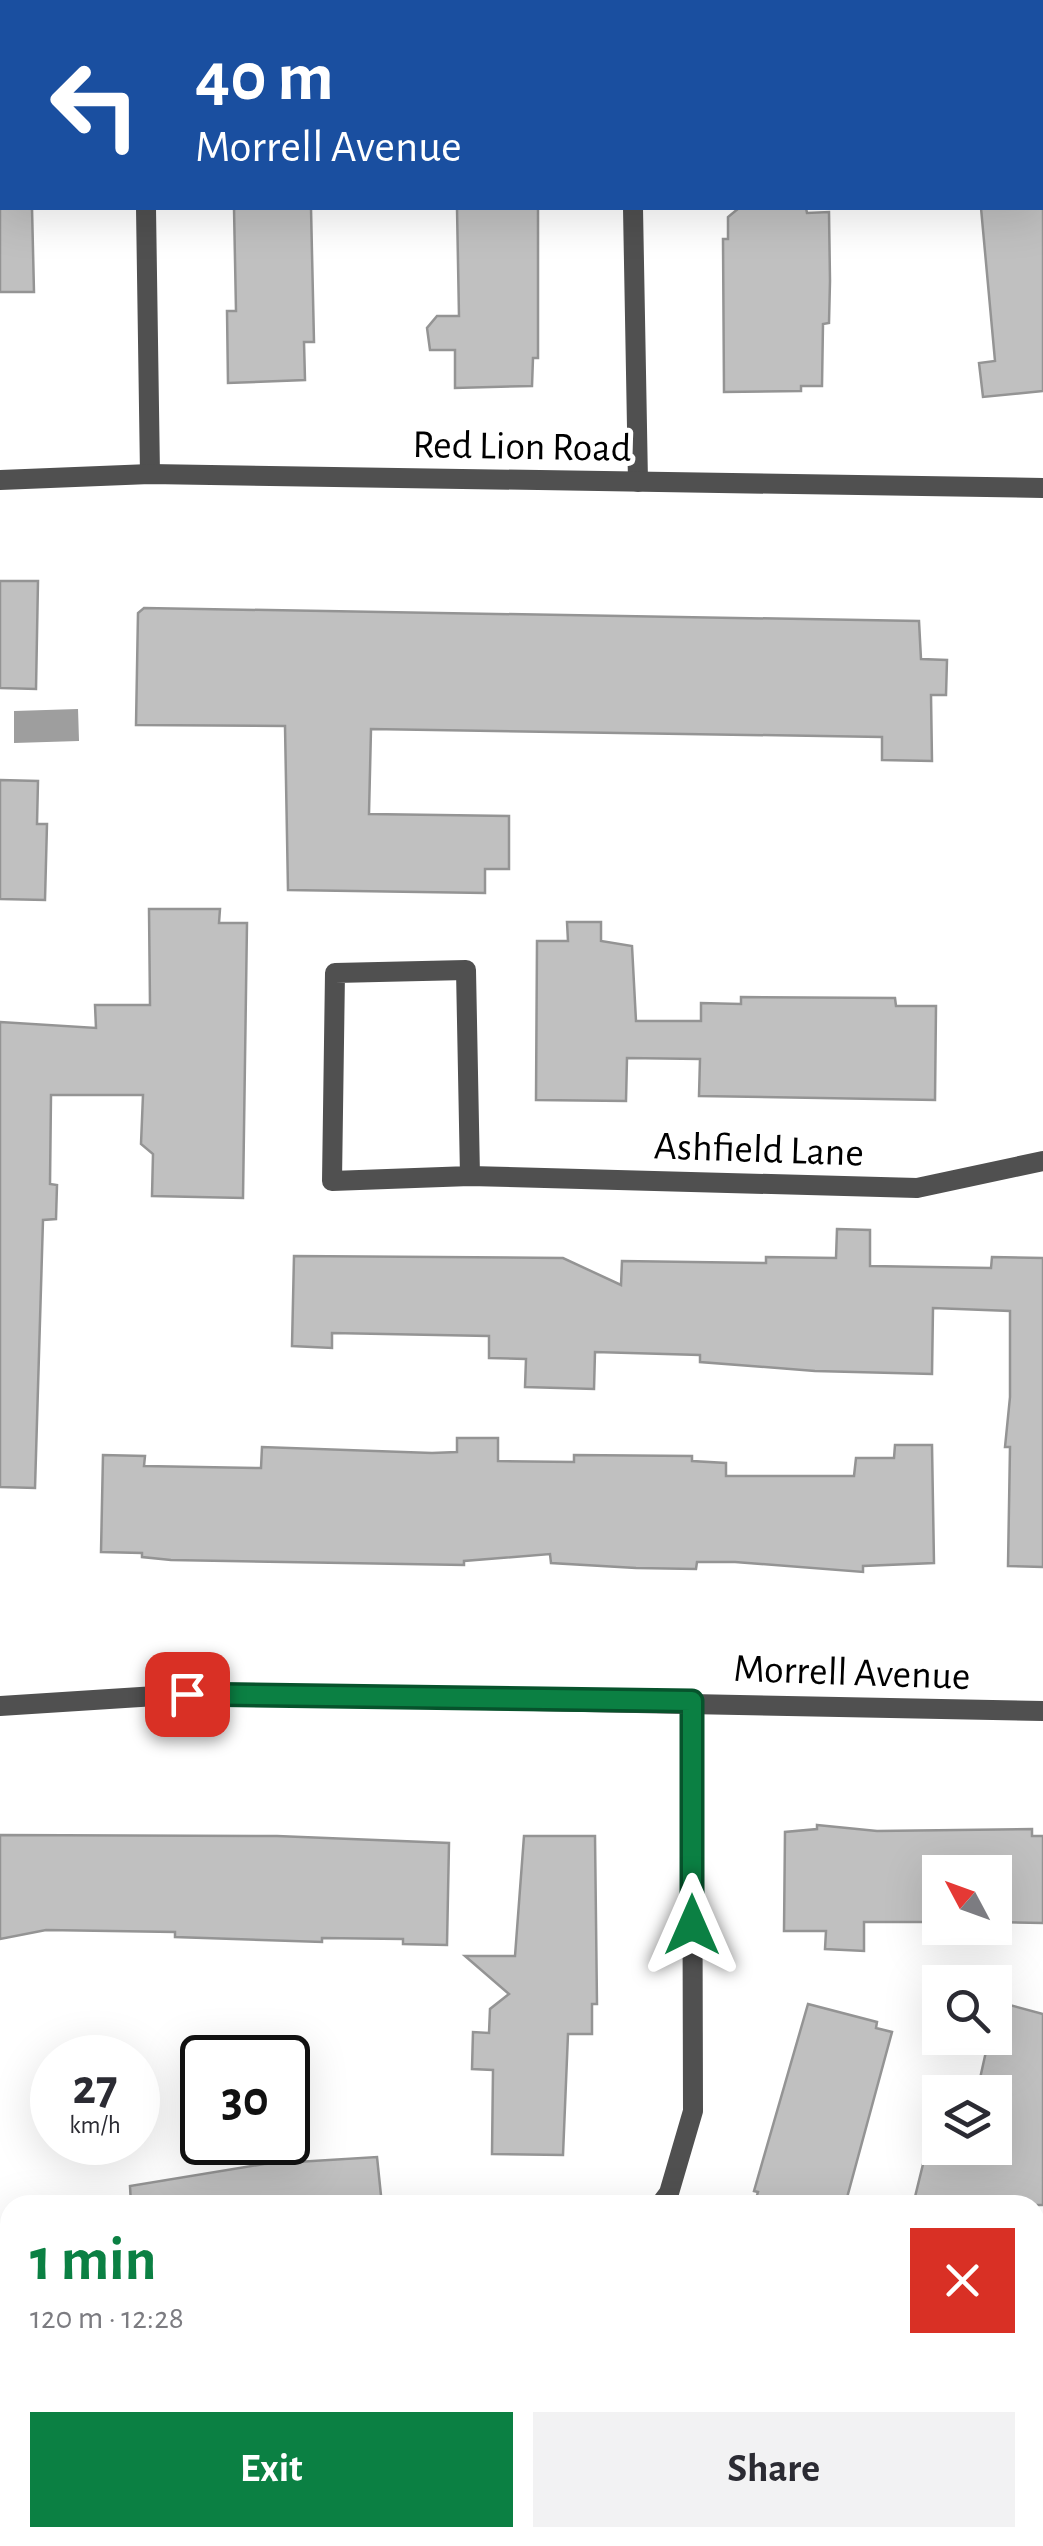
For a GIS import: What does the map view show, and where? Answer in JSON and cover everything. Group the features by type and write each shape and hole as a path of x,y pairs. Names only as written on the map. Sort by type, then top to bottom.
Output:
{"street":[{"path":"146,210 150,474"},
{"path":"633,210 638,482"},
{"name":"Red Lion Road","path":"0,480 150,474 1043,488"},
{"name":"Ashfield Lane","path":"470,1176 466,970 335,972 332,1182 470,1176 918,1188 1043,1161"},
{"name":"Morrell Avenue","path":"0,1706 187,1694 692,1701 1043,1711"},
{"path":"668,2195 693,2111 692,1701"}],"shaded area":[{"path":"78,709 79,741 14,743 14,711"}],"building":[{"path":"0,210 32,210 34,292 0,292"},
{"path":"234,210 311,210 314,342 304,342 305,380 228,383 227,311 236,311"},
{"path":"457,210 538,210 538,358 533,358 532,386 455,388 455,350 430,350 427,328 437,316 459,316"},
{"path":"737,210 829,212 829,323 823,324 822,386 801,386 801,391 724,392 723,239 728,239 728,217"},
{"path":"981,210 1043,210 1043,391 983,397 979,363 995,361"},
{"path":"0,581 38,581 36,689 0,688"},
{"path":"144,608 919,621 921,659 947,660 946,695 931,695 932,761 882,760 882,737 371,729 369,814 509,816 509,869 485,869 485,893 288,890 285,726 136,725 138,613"},
{"path":"0,780 38,781 37,824 47,824 45,900 0,899"},
{"path":"149,909 220,909 219,923 247,923 243,1198 152,1196 153,1154 141,1144 143,1095 51,1095 50,1184 57,1185 56,1219 43,1220 35,1488 0,1487 0,1022 96,1028 95,1005 150,1005"},
{"path":"567,922 601,922 601,941 632,946 636,1021 701,1021 701,1003 741,1004 741,997 895,998 896,1006 936,1006 935,1100 699,1096 700,1059 627,1058 626,1101 536,1100 537,941 568,941"},
{"path":"837,1229 870,1230 870,1266 991,1268 992,1257 1043,1258 1043,1567 1008,1566 1010,1447 1005,1447 1010,1397 1010,1311 933,1308 932,1374 815,1371 700,1362 700,1355 595,1352 594,1389 525,1387 526,1359 489,1358 489,1336 332,1333 332,1348 292,1346 294,1256 563,1258 621,1285 622,1261 766,1263 766,1257 836,1258"},
{"path":"457,1438 498,1438 498,1461 574,1462 574,1455 692,1456 692,1461 726,1463 726,1476 854,1476 856,1458 894,1458 895,1445 932,1445 934,1563 863,1566 863,1572 735,1562 697,1562 696,1569 636,1568 551,1563 550,1554 464,1561 464,1565 171,1560 142,1557 142,1553 101,1552 103,1455 145,1456 144,1466 261,1468 262,1447 457,1452"},
{"path":"817,1825 877,1831 1032,1829 1032,1836 1043,1836 1043,1923 1012,1922 1012,1855 922,1855 922,1922 864,1922 864,1951 825,1949 826,1931 784,1931 785,1832 817,1829"},
{"path":"0,1835 277,1836 449,1843 447,1945 403,1944 403,1939 322,1938 322,1942 175,1937 175,1932 46,1930 0,1939"},
{"path":"524,1836 595,1836 597,2004 592,2004 592,2034 568,2034 563,2155 492,2154 493,2070 472,2069 473,2032 489,2033 490,2009 509,1994 465,1956 515,1956"},
{"path":"808,2004 877,2022 876,2028 892,2032 848,2195 757,2195 754,2191"},
{"path":"1012,2006 1043,2014 1043,2195 915,2195 923,2165 1012,2165 1012,2075 981,2075 985,2055 1012,2055"},
{"path":"377,2157 381,2195 130,2195 130,2186 258,2165 310,2165 310,2161"}],"route":[{"path":"187,1694 692,1701 692,1925"}]}
